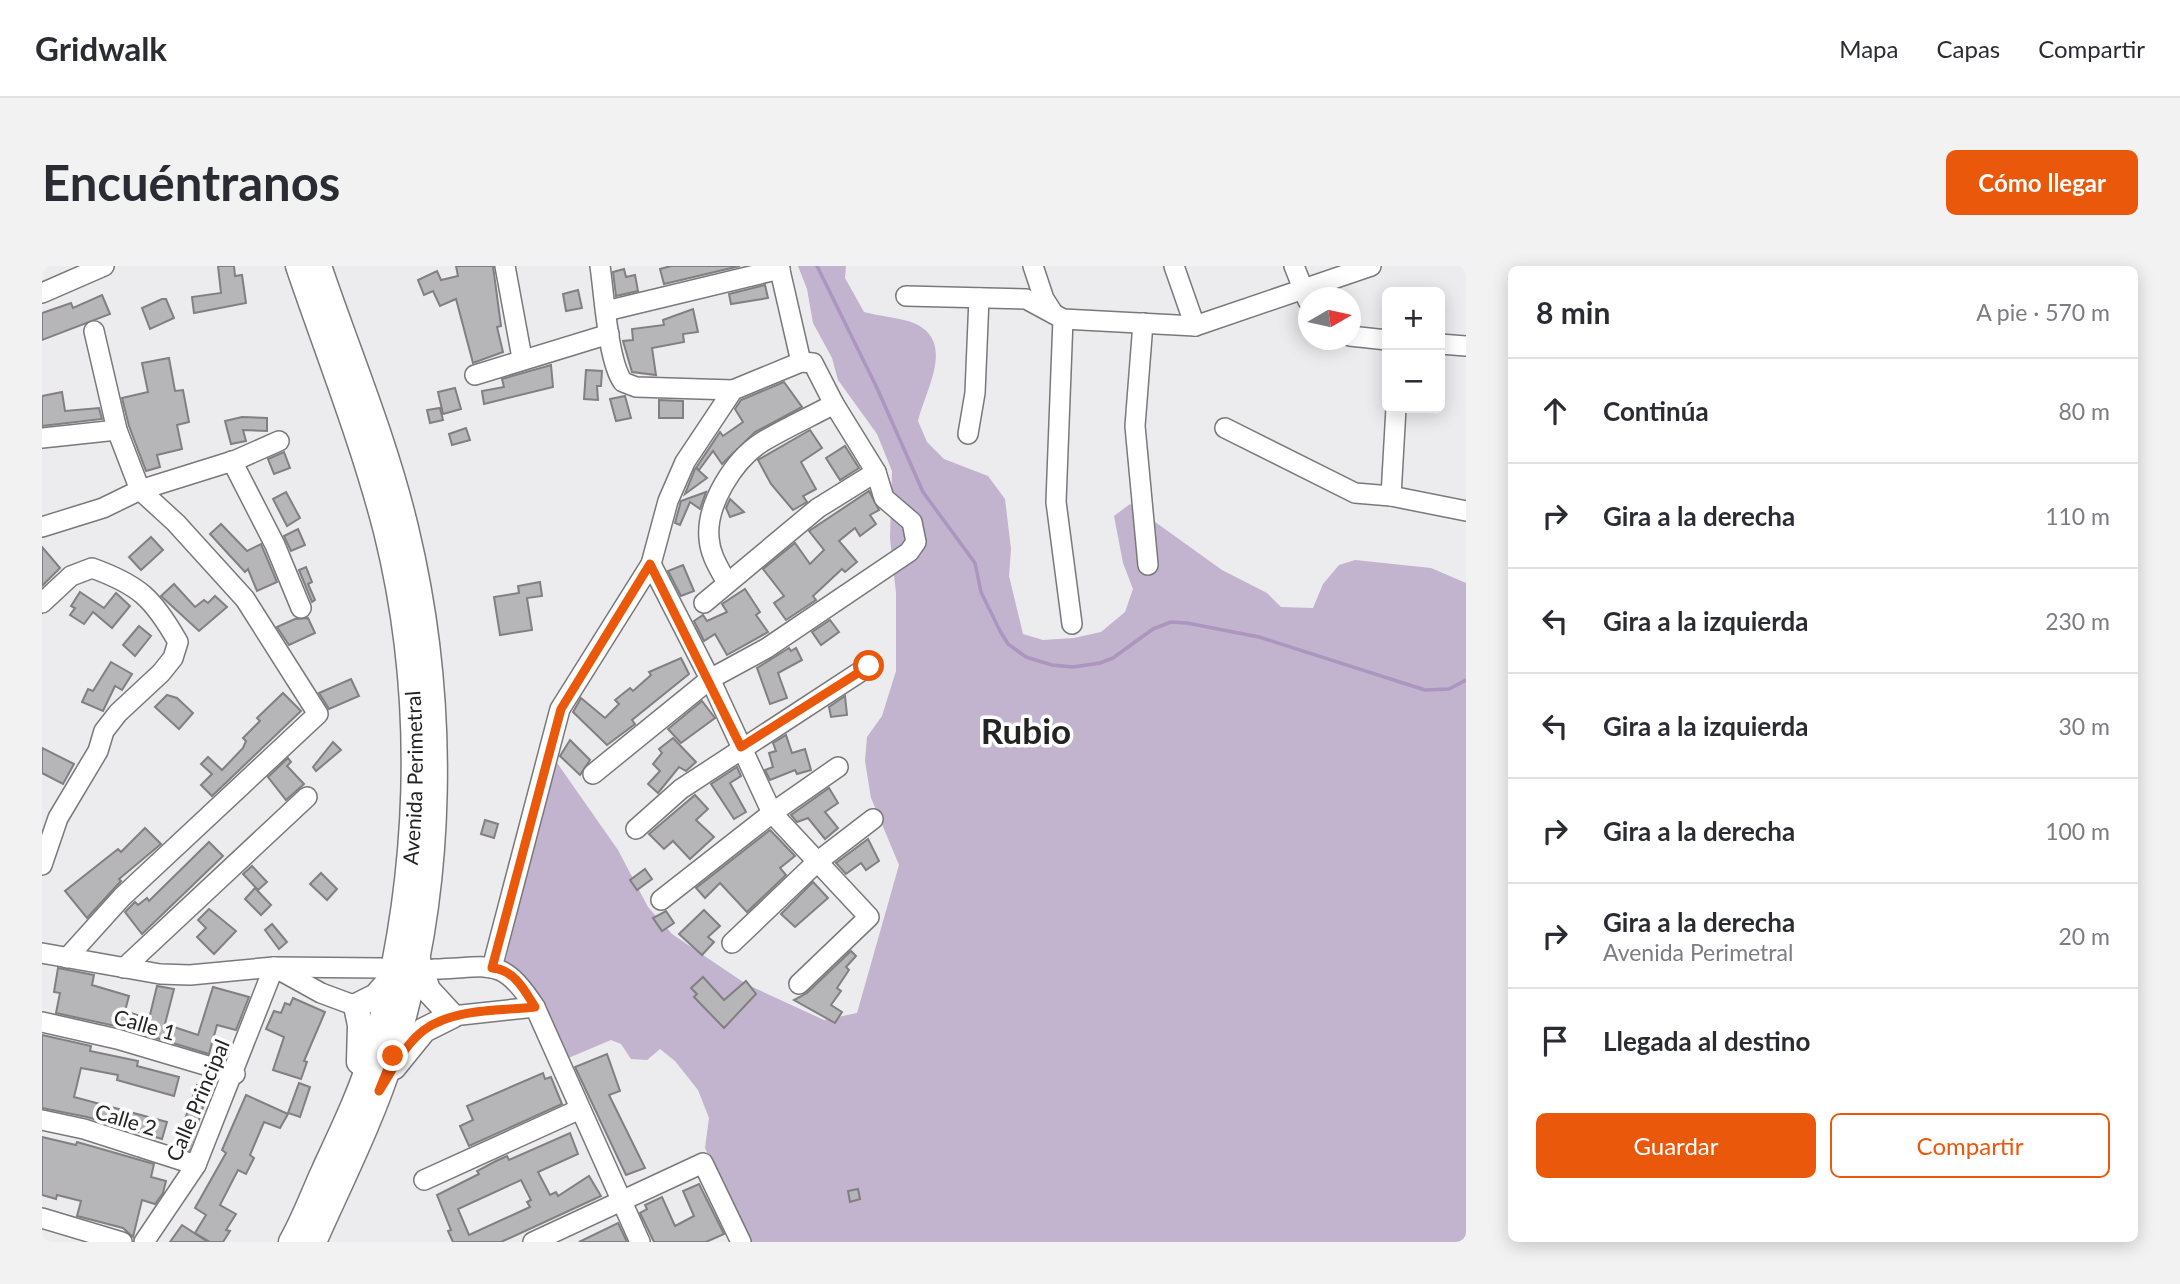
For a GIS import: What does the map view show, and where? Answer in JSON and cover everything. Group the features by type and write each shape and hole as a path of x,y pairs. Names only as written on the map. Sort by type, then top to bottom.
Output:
{"main road":[{"name":"Avenida Perimetral","path":"290,1242 355,1098 373,1050 386,974 410,866 415,769 402,612 383,520 298,266"},
{"name":"Avenida Perimetral","path":"314,1242 379,1091 426,963 435,769 422,608 406,527 319,266"},
{"path":"379,1091 405,1051 424,1030 452,1016 428,990 426,963"},
{"path":"355,1098 360,1052 360,1025 356,1006 376,996 386,974"}],"street":[{"path":"42,293 104,266"},
{"path":"505,266 522,358"},
{"path":"593,774 710,679 767,648 909,552 916,542 912,522 884,498 876,472 834,404 814,363 801,362 733,390 629,385 619,377 609,334 600,266"},
{"path":"1033,266 1044,299 1058,316 1056,502 1072,624"},
{"path":"1174,266 1195,326"},
{"path":"1294,266 1302,287"},
{"path":"1323,287 1371,266"},
{"path":"606,311 779,267 801,362"},
{"path":"906,296 1026,299 1058,316 1195,326 1298,297"},
{"path":"968,434 975,393 979,298"},
{"path":"1143,323 1135,426 1147,565"},
{"path":"67,958 122,897 318,714 244,599 176,523 140,490 117,430 94,331"},
{"path":"475,375 522,358 609,334"},
{"path":"1361,337 1382,339"},
{"path":"1445,344 1466,346"},
{"path":"492,968 561,709 650,564 668,501 685,462 733,390"},
{"path":"727,583 713,558 709,536 712,514 726,482 762,442 834,404"},
{"path":"1391,496 1396,413"},
{"path":"1225,428 1355,493 1391,496 1466,511"},
{"path":"42,438 117,430"},
{"path":"42,527 103,508 140,490 233,461 279,441"},
{"path":"233,461 275,545 301,608"},
{"path":"704,603 818,508 876,472"},
{"path":"650,564 710,679 772,813 869,917 799,984"},
{"path":"42,603 71,576 92,568 128,581 166,620 178,642 173,658 161,673 118,713 104,731 98,751 50,815 42,865"},
{"path":"636,829 681,789 741,747 869,666"},
{"path":"661,900 772,813 838,767"},
{"path":"124,968 307,797"},
{"path":"732,943 817,862 873,819"},
{"path":"42,953 124,968 190,975 274,967 386,974"},
{"path":"426,963 502,968 519,982 535,1007 640,1242"},
{"path":"274,967 321,993 356,1006"},
{"name":"Calle Principal","path":"144,1242 196,1165 235,1074 274,967"},
{"path":"452,1016 535,1007"},
{"name":"Calle 1","path":"42,1022 117,1039 235,1074"},
{"path":"424,1180 580,1109"},
{"name":"Calle 2","path":"42,1120 84,1129 196,1165"},
{"path":"533,1242 703,1163 741,1242"},
{"path":"42,1218 122,1242"}],"shaded area":[{"path":"798,266 846,266 845,278 864,312 908,321 923,329 932,339 936,351 935,365 918,421 927,442 944,459 988,476 1005,499 1011,549 1009,576 1023,634 1043,640 1074,638 1101,632 1125,612 1133,589 1123,563 1114,516 1130,504 1222,570 1267,593 1281,607 1313,608 1323,584 1339,565 1355,560 1431,568 1466,583 1466,1242 750,1242 705,1148 709,1118 698,1090 675,1061 660,1049 647,1060 631,1059 621,1044 611,1040 566,1059 535,991 526,979 505,963 555,760 618,850 648,907 672,934 746,984 824,1020 857,1013 899,865 871,798 865,761 867,737 882,716 896,671 896,593 890,538 892,471 877,434 838,380 832,358 813,323 807,289"}],"building":[{"path":"218,266 234,266 235,276 242,275 246,303 194,313 192,297 221,293"},
{"path":"456,266 493,266 501,326 497,327 503,352 473,363 456,299 440,306 433,291 424,295 418,280 437,271 441,280 458,276"},
{"path":"671,266 740,266 664,284 660,269"},
{"path":"624,269 626,277 635,275 638,291 616,296 613,272"},
{"path":"765,285 768,298 731,304 729,294"},
{"path":"578,290 582,308 566,311 563,294"},
{"path":"102,295 110,314 42,340 42,313 71,303 73,308"},
{"path":"166,299 174,318 150,329 142,308"},
{"path":"693,309 698,332 683,334 684,342 652,348 656,375 632,372 623,341 633,340 632,329 664,325 663,320"},
{"path":"169,358 175,391 183,390 189,422 177,425 182,449 157,455 160,467 146,471 122,398 148,392 142,363"},
{"path":"551,365 553,387 484,404 482,391 504,387 502,379"},
{"path":"586,370 602,371 601,386 597,386 598,400 584,399"},
{"path":"784,382 802,407 755,432 722,464 713,451 699,470 696,468 720,432 723,436 743,422 735,409 741,400"},
{"path":"455,388 461,409 443,414 438,392"},
{"path":"62,392 65,411 99,408 102,419 42,426 42,396"},
{"path":"625,396 631,418 616,421 610,399"},
{"path":"659,400 683,401 683,418 659,418"},
{"path":"440,408 443,420 430,423 427,410"},
{"path":"242,417 267,418 267,431 243,430 246,441 231,444 225,421"},
{"path":"466,428 470,440 452,445 449,434"},
{"path":"810,430 822,448 801,462 816,489 803,496 807,502 793,510 771,484 758,460"},
{"path":"845,446 859,468 840,480 826,458"},
{"path":"284,452 290,468 274,474 268,459"},
{"path":"695,469 707,478 685,494"},
{"path":"869,491 879,510 870,515 876,524 860,536 855,528 839,541 857,562 845,572 842,569 813,596 816,600 786,620 774,603 784,596 763,569 795,543 810,564 824,550 809,531"},
{"path":"286,492 300,518 287,526 273,499"},
{"path":"706,492 700,509 690,502 680,525 675,523 681,501"},
{"path":"730,499 744,512 730,517 726,508"},
{"path":"221,524 247,551 261,544 277,582 257,591 248,569 245,572 210,534"},
{"path":"298,529 305,545 291,551 284,536"},
{"path":"151,537 163,550 141,570 129,557"},
{"path":"42,547 60,568 42,586"},
{"path":"683,565 694,591 681,596 668,571"},
{"path":"306,567 312,582 308,584 315,600 312,602 299,570"},
{"path":"540,582 542,596 527,598 532,630 500,635 494,597 519,593 518,586"},
{"path":"174,584 195,607 204,600 208,603 215,596 227,607 199,631 161,596"},
{"path":"745,589 760,612 756,615 768,632 727,655 715,634 704,641 694,621 703,615 707,621 727,612 722,604"},
{"path":"80,592 104,608 116,593 130,606 112,628 93,612 84,624 70,615 75,608 71,606"},
{"path":"308,618 315,633 289,645 277,627 295,619"},
{"path":"830,620 839,632 821,645 812,632"},
{"path":"139,626 151,636 135,656 123,645"},
{"path":"789,648 791,651 796,648 802,660 778,673 787,698 770,704 757,668"},
{"path":"681,658 689,674 632,720 635,724 607,745 573,712 581,698 605,718 619,704 615,700 630,688 633,691 651,675 649,672"},
{"path":"111,662 132,674 122,690 115,686 103,711 82,702 88,689 93,691"},
{"path":"351,679 359,696 329,709 319,693"},
{"path":"283,693 301,711 212,796 201,785 212,774 201,764 208,757 222,770 243,748 246,741 243,738 260,721 257,718"},
{"path":"167,695 177,698 193,713 179,729 155,707"},
{"path":"845,696 847,715 831,717 829,707"},
{"path":"702,701 715,718 681,743 668,729"},
{"path":"786,735 792,753 805,749 811,770 797,774 795,770 770,780 765,770 773,767 769,753 776,751 773,743"},
{"path":"673,738 696,762 686,771 679,767 658,793 648,784 660,771 653,764 662,753 659,749"},
{"path":"570,740 590,760 580,775 560,756"},
{"path":"333,742 341,750 316,771 313,767"},
{"path":"42,748 74,764 63,784 42,773"},
{"path":"288,758 291,762 287,766 304,784 286,800 268,777"},
{"path":"737,767 741,776 730,783 746,812 734,819 711,784"},
{"path":"829,788 838,803 825,812 838,828 825,839 808,818 797,822 791,815"},
{"path":"695,795 708,809 696,820 714,837 690,859 673,841 664,849 649,834"},
{"path":"485,820 498,824 494,838 481,834"},
{"path":"145,828 161,844 119,879 121,881 87,918 65,891 118,849 121,852"},
{"path":"770,830 795,856 780,868 786,875 747,912 720,883 705,898 696,888"},
{"path":"868,839 879,861 866,870 861,863 846,874 836,863"},
{"path":"209,842 223,856 142,934 125,912 135,902 138,905 147,898 149,901"},
{"path":"252,866 267,882 258,890 243,874"},
{"path":"645,869 652,879 637,890 630,880"},
{"path":"321,873 337,889 327,900 310,884"},
{"path":"813,882 828,898 795,927 781,914"},
{"path":"255,888 271,905 261,915 245,899"},
{"path":"209,909 236,931 214,954 197,937 206,928 198,920"},
{"path":"704,910 720,926 708,937 714,942 702,955 679,934"},
{"path":"666,911 674,923 662,931 653,918"},
{"path":"272,924 287,942 279,949 265,930"},
{"path":"851,951 856,956 846,967 849,970 837,988 841,991 831,1005 842,1012 835,1023 794,1000 807,993"},
{"path":"58,968 94,975 92,985 129,996 125,1011 149,1019 157,986 174,989 165,1024 198,1035 213,987 249,997 236,1030 217,1025 209,1054 120,1027 56,1013 60,993 54,992"},
{"path":"703,977 724,1000 746,981 756,994 724,1028 694,997 697,994 691,988"},
{"path":"293,998 325,1012 304,1061 307,1062 301,1079 273,1070 284,1037 266,1029 274,1011 281,1013 285,1003 290,1005"},
{"path":"42,1035 91,1046 90,1051 138,1061 137,1066 179,1077 174,1096 117,1080 118,1075 81,1068 74,1097 167,1122 162,1139 87,1117 42,1108"},
{"path":"607,1054 620,1091 609,1095 645,1168 626,1175 575,1067"},
{"path":"543,1073 545,1079 551,1077 562,1104 469,1146 460,1126 473,1120 467,1106"},
{"path":"299,1083 310,1087 300,1117 288,1113"},
{"path":"197,1085 209,1089 189,1150 176,1145"},
{"path":"246,1095 288,1114 280,1128 264,1122 250,1155 254,1158 246,1174 238,1170 220,1205 236,1214 226,1230 230,1231 223,1242 210,1242 195,1233 206,1215 195,1208 226,1153 222,1150"},
{"path":"570,1133 578,1154 538,1172 550,1195 556,1192 558,1196 589,1176 601,1196 501,1242 453,1242 437,1195 479,1174 477,1171 496,1161 507,1156 509,1160","holes":["521,1180 531,1200 527,1202 530,1207 469,1235 458,1209"]},
{"path":"42,1137 76,1145 77,1142 154,1164 151,1177 166,1181 163,1193 155,1204 142,1200 133,1237 123,1228 77,1216 81,1201 57,1195 56,1199 42,1195"},
{"path":"699,1184 724,1234 706,1242 654,1242 640,1213 647,1209 645,1205 662,1197 675,1226 694,1216 683,1191"},
{"path":"858,1189 860,1199 850,1202 848,1191"},
{"path":"618,1223 627,1242 579,1242"},
{"path":"182,1225 208,1242 170,1242"}],"waterway":[{"path":"817,266 877,388 923,492 975,563 981,592 1008,644 1026,657 1052,665 1073,667 1100,663 1113,658 1153,629 1171,622 1259,637 1425,690 1449,689 1466,680"}],"district":[{"name":"Rubio","path":"1026,730"}],"route":[{"path":"393,1056 379,1091 405,1051 424,1030 452,1016 535,1007 519,982 502,968 492,968 561,709 650,564 710,679 741,747 869,666"}]}
